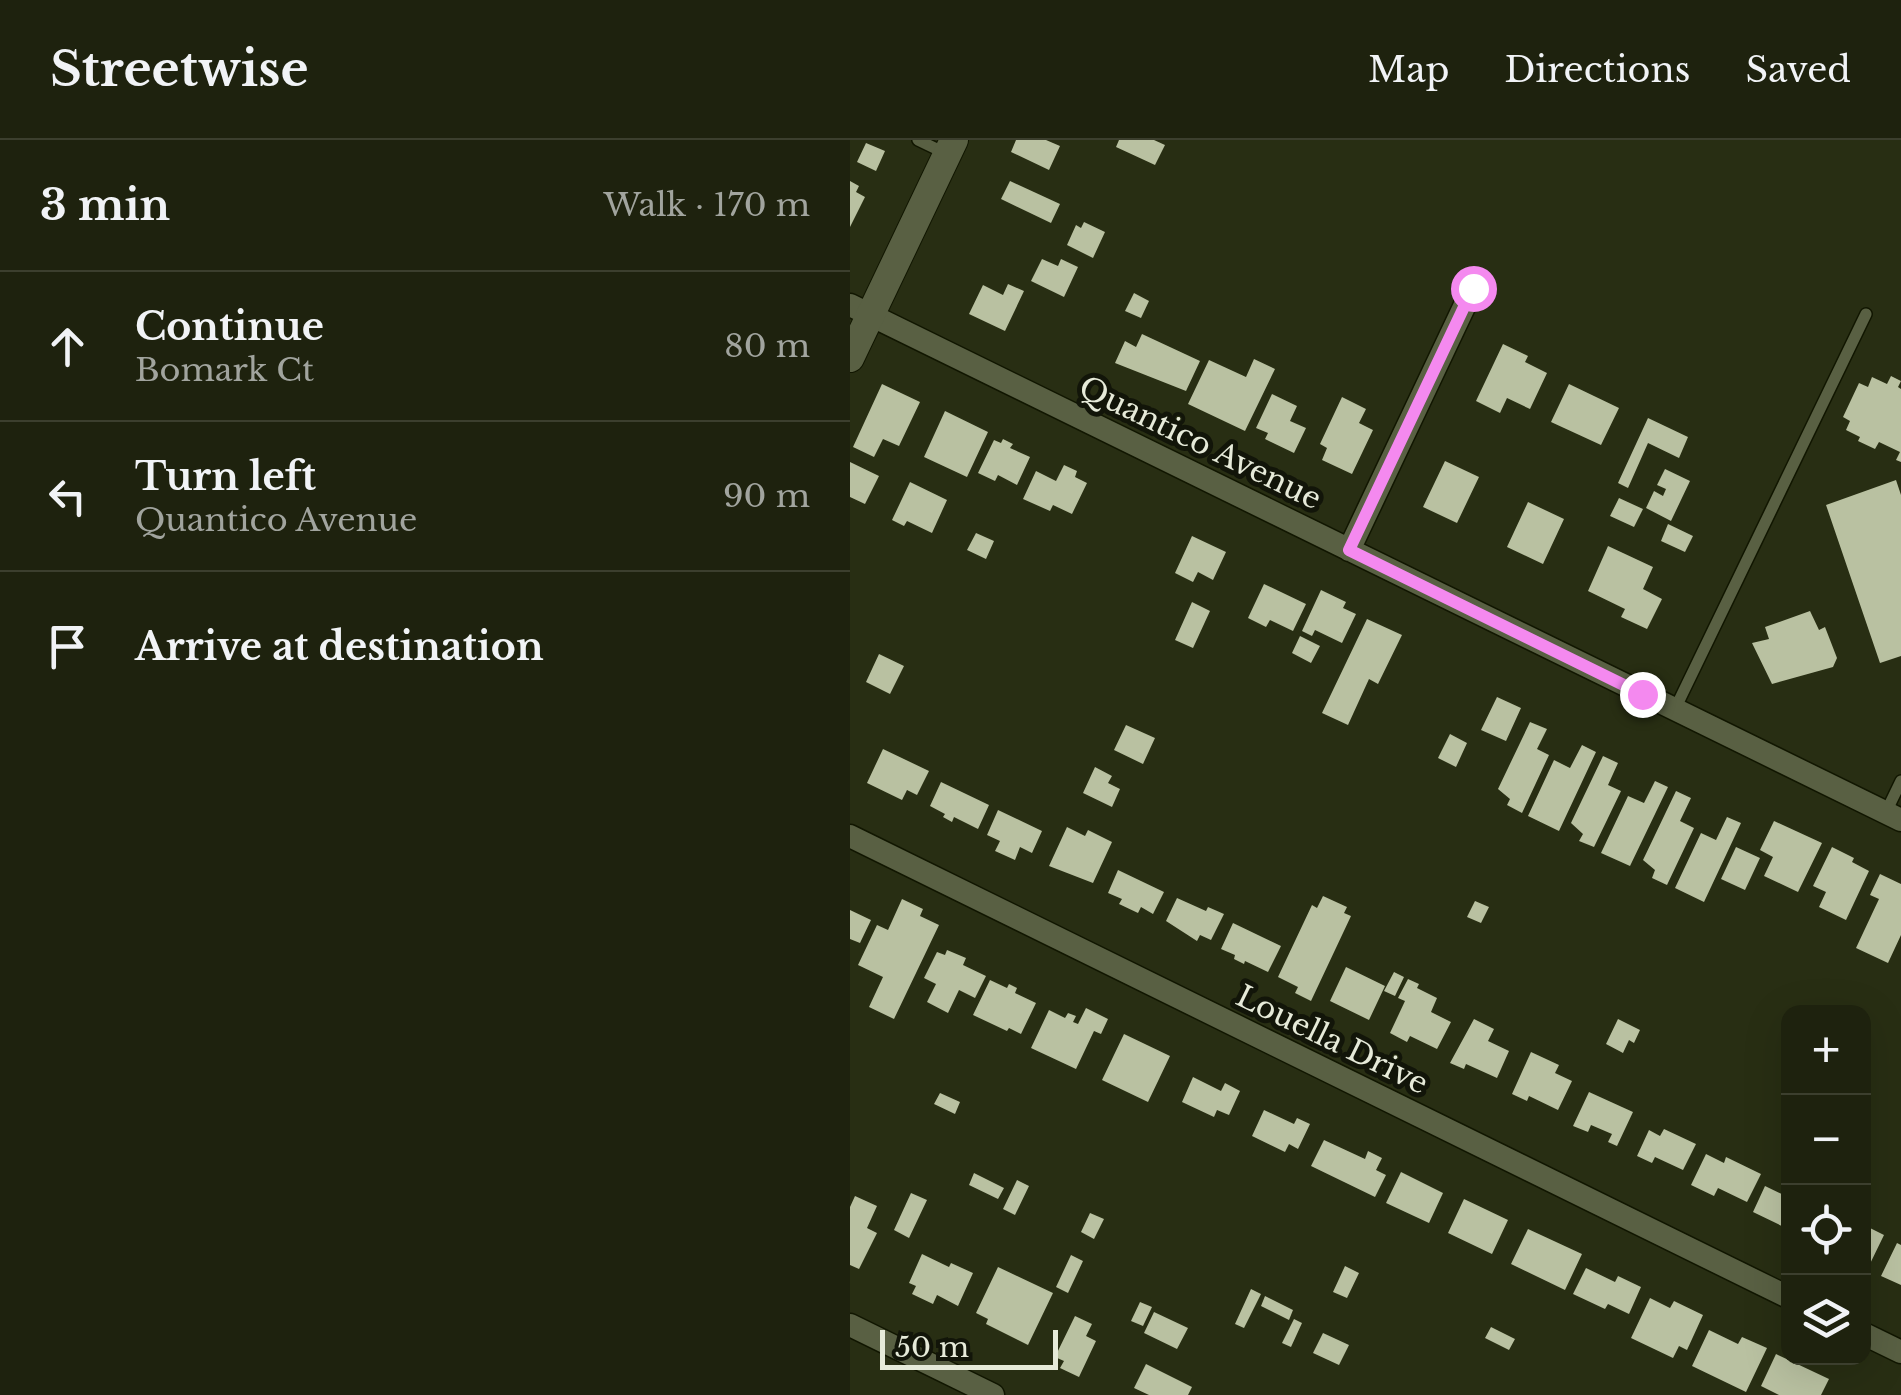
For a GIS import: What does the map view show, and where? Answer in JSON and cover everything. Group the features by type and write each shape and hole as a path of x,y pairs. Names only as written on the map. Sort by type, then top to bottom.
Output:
{"street":[{"path":"850,358 860,310 951,147"},
{"path":"1349,550 1473,288"},
{"name":"Quantico Avenue","path":"860,310 1893,816"},
{"name":"Louella Drive","path":"850,836 1781,1294"},
{"path":"850,1325 993,1395"},
{"path":"1871,1337 1901,1352"}],"lane":[{"path":"918,140 951,147"},
{"path":"1675,710 1866,314"},
{"path":"1893,816 1901,781"}],"building":[{"path":"1016,140 1046,140 1060,146 1049,170 1011,152"},
{"path":"1119,140 1154,140 1165,145 1155,165 1116,147"},
{"path":"866,143 885,151 876,171 857,162"},
{"path":"850,181 859,186 856,192 865,197 850,227"},
{"path":"1010,181 1060,204 1051,223 1001,199"},
{"path":"1084,222 1105,232 1093,258 1067,245 1076,225 1081,228"},
{"path":"1042,259 1058,266 1061,259 1078,267 1064,297 1031,281"},
{"path":"1008,284 1024,291 1005,331 969,314 983,285 1003,295"},
{"path":"1134,293 1149,301 1141,318 1125,311"},
{"path":"1142,334 1200,361 1186,391 1115,363 1125,341 1136,347"},
{"path":"1503,344 1528,356 1525,362 1547,373 1530,409 1507,398 1500,413 1476,401"},
{"path":"1254,359 1275,369 1245,431 1188,404 1209,360 1246,377"},
{"path":"1891,376 1901,381 1901,462 1896,460 1900,452 1879,442 1875,449 1858,441 1860,437 1846,430 1850,421 1843,417 1859,383 1868,387 1872,377 1887,384"},
{"path":"882,384 920,402 899,446 883,439 874,457 853,447"},
{"path":"1569,384 1619,408 1601,445 1551,422"},
{"path":"1272,394 1297,406 1290,421 1306,428 1294,453 1265,439 1268,433 1256,428"},
{"path":"1342,397 1366,409 1359,423 1373,430 1352,474 1322,460 1327,448 1320,444"},
{"path":"945,411 988,432 967,477 924,457"},
{"path":"1648,418 1688,437 1679,458 1648,443 1628,488 1618,483"},
{"path":"1003,439 1013,444 1010,448 1030,457 1017,485 998,475 995,481 978,473 994,440 1001,443"},
{"path":"1445,461 1479,477 1457,523 1423,507"},
{"path":"850,462 879,476 865,504 850,497"},
{"path":"1064,465 1077,471 1075,477 1087,483 1072,514 1053,505 1050,511 1023,499 1036,471 1056,481"},
{"path":"1665,469 1690,481 1671,521 1646,508 1654,491 1663,496 1666,489 1657,485"},
{"path":"1896,480 1901,495 1901,656 1880,663 1826,505"},
{"path":"910,482 947,500 932,533 907,521 904,526 892,520"},
{"path":"1619,498 1643,509 1634,527 1610,516"},
{"path":"1528,502 1564,519 1543,564 1507,547"},
{"path":"1668,524 1693,536 1685,552 1661,541"},
{"path":"976,533 994,541 986,559 967,550"},
{"path":"1192,536 1226,552 1213,580 1198,572 1193,582 1175,573"},
{"path":"1608,546 1653,567 1643,589 1662,599 1647,629 1621,617 1625,609 1588,591"},
{"path":"1264,584 1306,604 1293,631 1270,620 1266,627 1248,618"},
{"path":"1321,590 1346,602 1343,608 1356,614 1342,643 1315,630 1312,636 1302,631"},
{"path":"1192,602 1210,611 1193,648 1175,640"},
{"path":"1810,611 1819,630 1825,627 1837,658 1833,667 1772,684 1752,643 1769,639 1765,627"},
{"path":"1367,619 1402,635 1378,684 1369,679 1348,725 1322,713"},
{"path":"1300,636 1320,646 1311,663 1292,653"},
{"path":"879,654 904,666 890,694 866,682"},
{"path":"1497,697 1521,708 1506,741 1481,730"},
{"path":"1530,722 1547,729 1537,749 1549,755 1522,813 1507,805 1510,799 1498,789"},
{"path":"1126,725 1155,738 1143,764 1114,750"},
{"path":"1450,734 1467,743 1456,767 1438,758"},
{"path":"1582,745 1596,752 1559,831 1528,816 1554,760 1570,768"},
{"path":"883,749 929,771 917,795 907,790 902,800 867,783"},
{"path":"1603,756 1618,763 1608,785 1621,791 1594,847 1579,841 1583,834 1571,823"},
{"path":"1095,767 1112,776 1108,783 1120,789 1112,807 1083,793"},
{"path":"1655,781 1668,787 1630,866 1601,853 1628,796 1644,803"},
{"path":"941,782 989,805 978,829 954,817 952,822 930,806"},
{"path":"1676,791 1691,798 1680,821 1694,828 1667,885 1652,878 1655,870 1643,860"},
{"path":"998,810 1042,831 1032,853 1020,847 1015,860 995,851 1000,841 987,835"},
{"path":"1727,817 1741,823 1704,902 1675,888 1701,833 1716,840"},
{"path":"1774,821 1822,843 1798,892 1764,876 1773,857 1760,850"},
{"path":"1067,827 1085,836 1088,830 1112,842 1093,883 1049,866"},
{"path":"1736,847 1760,858 1745,890 1721,879"},
{"path":"1832,847 1869,871 1846,920 1819,907 1826,892 1813,886"},
{"path":"1118,870 1164,892 1153,914 1141,907 1138,913 1119,904 1122,899 1108,893"},
{"path":"1880,874 1901,884 1901,935 1888,963 1856,948 1879,899 1870,895"},
{"path":"1323,896 1347,907 1344,913 1351,916 1311,1001 1295,993 1298,987 1278,977 1312,905 1317,908"},
{"path":"1177,898 1224,914 1211,940 1200,935 1197,941 1166,921"},
{"path":"902,899 923,909 920,916 939,925 894,1019 869,1007 883,977 858,965 877,925 888,930"},
{"path":"1475,901 1489,907 1481,923 1467,917"},
{"path":"850,910 871,920 860,943 850,939"},
{"path":"1233,923 1281,946 1268,972 1245,961 1244,964 1221,949"},
{"path":"947,950 966,958 963,965 986,976 975,998 959,990 948,1013 927,1002 936,984 924,978 937,952 945,955"},
{"path":"1346,967 1385,986 1369,1020 1330,1001"},
{"path":"1394,972 1404,977 1395,996 1384,991"},
{"path":"1408,979 1437,998 1431,1012 1451,1022 1437,1049 1410,1036 1407,1042 1390,1033 1405,1001 1398,998"},
{"path":"990,980 1017,988 1015,993 1036,1003 1021,1034 973,1015"},
{"path":"1086,1008 1108,1019 1101,1034 1094,1031 1076,1069 1031,1048 1049,1010 1065,1018 1068,1013 1076,1016 1073,1022 1078,1024"},
{"path":"1474,1019 1494,1029 1488,1041 1509,1051 1497,1078 1466,1064 1464,1069 1450,1063"},
{"path":"1618,1019 1640,1030 1623,1053 1606,1044"},
{"path":"1124,1034 1170,1056 1148,1102 1102,1080"},
{"path":"1531,1052 1559,1065 1555,1073 1572,1081 1558,1110 1529,1096 1527,1101 1512,1094"},
{"path":"1193,1077 1221,1091 1225,1083 1240,1091 1229,1115 1217,1110 1214,1117 1182,1102"},
{"path":"1589,1092 1633,1112 1617,1146 1608,1142 1612,1134 1591,1125 1588,1132 1573,1126"},
{"path":"940,1093 960,1102 955,1114 934,1104"},
{"path":"1264,1110 1294,1124 1297,1118 1310,1124 1298,1149 1289,1144 1285,1152 1252,1136"},
{"path":"1664,1129 1696,1144 1683,1170 1655,1157 1652,1163 1637,1156 1649,1130 1660,1136"},
{"path":"1324,1140 1365,1159 1368,1151 1382,1158 1376,1170 1386,1175 1375,1197 1311,1166"},
{"path":"1706,1154 1724,1163 1726,1157 1761,1174 1747,1202 1718,1188 1714,1196 1691,1185"},
{"path":"1401,1172 1443,1193 1429,1223 1386,1203"},
{"path":"974,1173 1004,1188 998,1199 969,1185"},
{"path":"1017,1180 1029,1186 1015,1215 1003,1209"},
{"path":"1765,1186 1781,1194 1781,1226 1753,1212"},
{"path":"911,1193 927,1200 909,1238 894,1230"},
{"path":"855,1196 877,1206 867,1228 877,1233 859,1269 850,1265 850,1207"},
{"path":"1464,1199 1508,1220 1492,1254 1448,1233"},
{"path":"1090,1213 1104,1219 1094,1239 1081,1232"},
{"path":"1871,1228 1884,1235 1871,1262"},
{"path":"1528,1229 1582,1254 1565,1290 1511,1264"},
{"path":"1897,1243 1901,1245 1901,1285 1881,1276"},
{"path":"922,1254 973,1273 958,1306 937,1295 933,1304 912,1294 916,1286 909,1283"},
{"path":"1071,1255 1083,1261 1068,1293 1056,1287"},
{"path":"1345,1266 1359,1273 1347,1298 1333,1292"},
{"path":"998,1267 1053,1293 1028,1345 986,1324 988,1319 976,1313"},
{"path":"1586,1268 1615,1282 1618,1276 1641,1287 1629,1314 1608,1304 1605,1309 1573,1294"},
{"path":"1251,1289 1261,1294 1244,1328 1235,1324"},
{"path":"1265,1296 1293,1310 1289,1320 1261,1306"},
{"path":"1650,1298 1670,1308 1674,1301 1703,1315 1687,1350 1679,1346 1673,1358 1631,1338"},
{"path":"1140,1302 1152,1307 1143,1326 1131,1321"},
{"path":"1154,1312 1188,1328 1177,1349 1144,1333"},
{"path":"1075,1316 1092,1324 1086,1336 1096,1341 1079,1377 1060,1368 1064,1361 1055,1357"},
{"path":"1294,1319 1302,1323 1291,1347 1282,1343"},
{"path":"1491,1327 1515,1339 1509,1350 1485,1338"},
{"path":"1709,1330 1738,1344 1742,1337 1767,1348 1746,1392 1692,1366"},
{"path":"1323,1333 1349,1345 1339,1365 1313,1353"},
{"path":"1776,1354 1781,1356 1781,1365 1799,1365 1829,1379 1821,1395 1779,1395 1761,1386"},
{"path":"1146,1364 1192,1387 1188,1395 1149,1395 1134,1388"}],"route":[{"path":"1473,288 1349,550 1642,694"}]}
